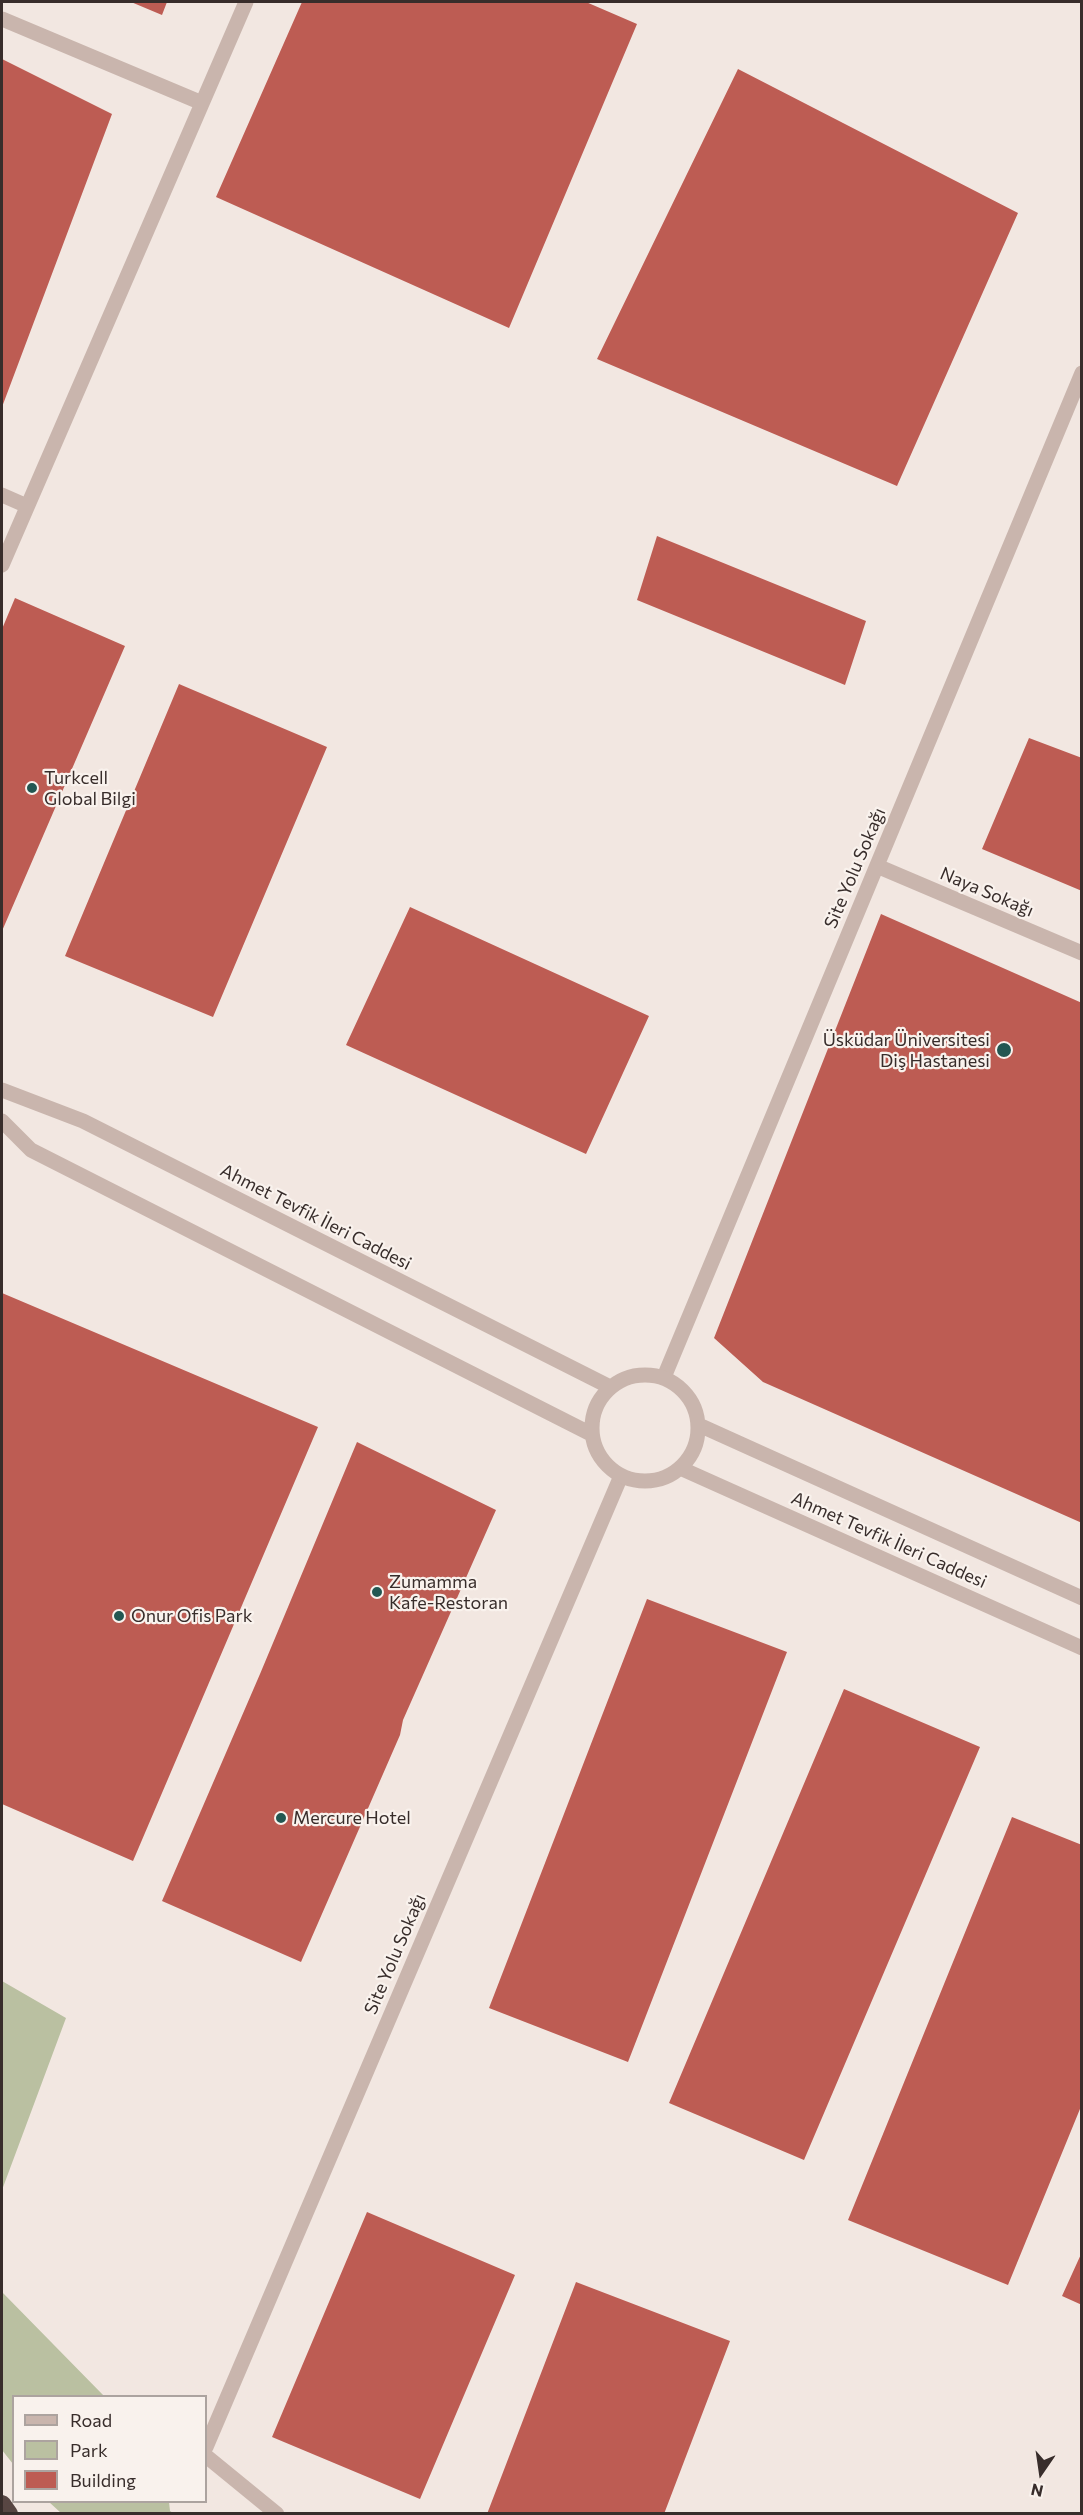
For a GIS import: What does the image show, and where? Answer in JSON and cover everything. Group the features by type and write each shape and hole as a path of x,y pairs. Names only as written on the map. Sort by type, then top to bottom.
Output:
{"highway":[{"path":"2,2504 9,2514"}],"street":[{"path":"2,565 246,2"},
{"path":"2,19 202,103"},
{"name":"Site Yolu Sokağı","path":"664,1377 1082,373"},
{"path":"2,495 27,506"},
{"name":"Naya Sokağı","path":"877,866 1082,953"},
{"name":"Ahmet Tevfik İleri Caddesi","path":"2,1090 83,1121 610,1387"},
{"path":"2,1121 32,1150 591,1434"},
{"path":"650,1374 664,1377 688,1396 696,1410 699,1425 694,1449 680,1468 667,1477 652,1481 636,1481 621,1476 607,1465 596,1450 591,1434 592,1416 598,1400 610,1387 635,1375 650,1374"},
{"name":"Ahmet Tevfik İleri Caddesi","path":"699,1425 1082,1598"},
{"name":"Ahmet Tevfik İleri Caddesi","path":"680,1468 1082,1648"},
{"name":"Site Yolu Sokağı","path":"207,2445 621,1476"},
{"path":"207,2457 277,2514"}],"green space":[{"path":"2,1981 66,2018 2,2190"},
{"path":"2,2292 103,2395 12,2395 12,2463 2,2450"},
{"path":"50,2503 169,2503 170,2511 173,2513 61,2513"}],"building":[{"path":"131,2 167,2 162,15"},
{"path":"302,2 586,2 637,24 509,328 216,197"},
{"path":"2,59 112,114 2,407"},
{"path":"738,69 1018,213 897,486 597,359"},
{"path":"657,536 866,621 845,685 637,600"},
{"name":"Turkcell Global Bilgi","path":"15,598 125,646 2,931 2,629"},
{"path":"179,684 327,747 213,1017 65,956"},
{"path":"1029,738 1082,758 1082,891 982,849"},
{"path":"410,907 649,1016 586,1154 346,1045"},
{"path":"881,914 1082,1003 1082,1523 763,1382 714,1338"},
{"name":"Onur Ofis Park","path":"2,1293 318,1427 133,1861 2,1804"},
{"path":"357,1442 496,1510 403,1720 400,1735 301,1962 162,1901"},
{"path":"647,1599 787,1652 628,2062 489,2008"},
{"path":"844,1689 980,1747 804,2160 669,2103"},
{"path":"1012,1817 1082,1845 1082,2104 1008,2285 848,2220"},
{"path":"367,2212 515,2275 420,2499 272,2437"},
{"path":"1082,2252 1082,2305 1062,2296"},
{"path":"576,2282 730,2341 664,2514 487,2514"}],"place":[{"name":"Turkcell Global Bilgi","path":"32,788"},
{"name":"Üsküdar Üniversitesi Diş Hastanesi","path":"1004,1050"},
{"name":"Zumamma Kafe-Restoran","path":"377,1592"},
{"name":"Onur Ofis Park","path":"119,1616"},
{"name":"Mercure Hotel","path":"281,1818"}]}
